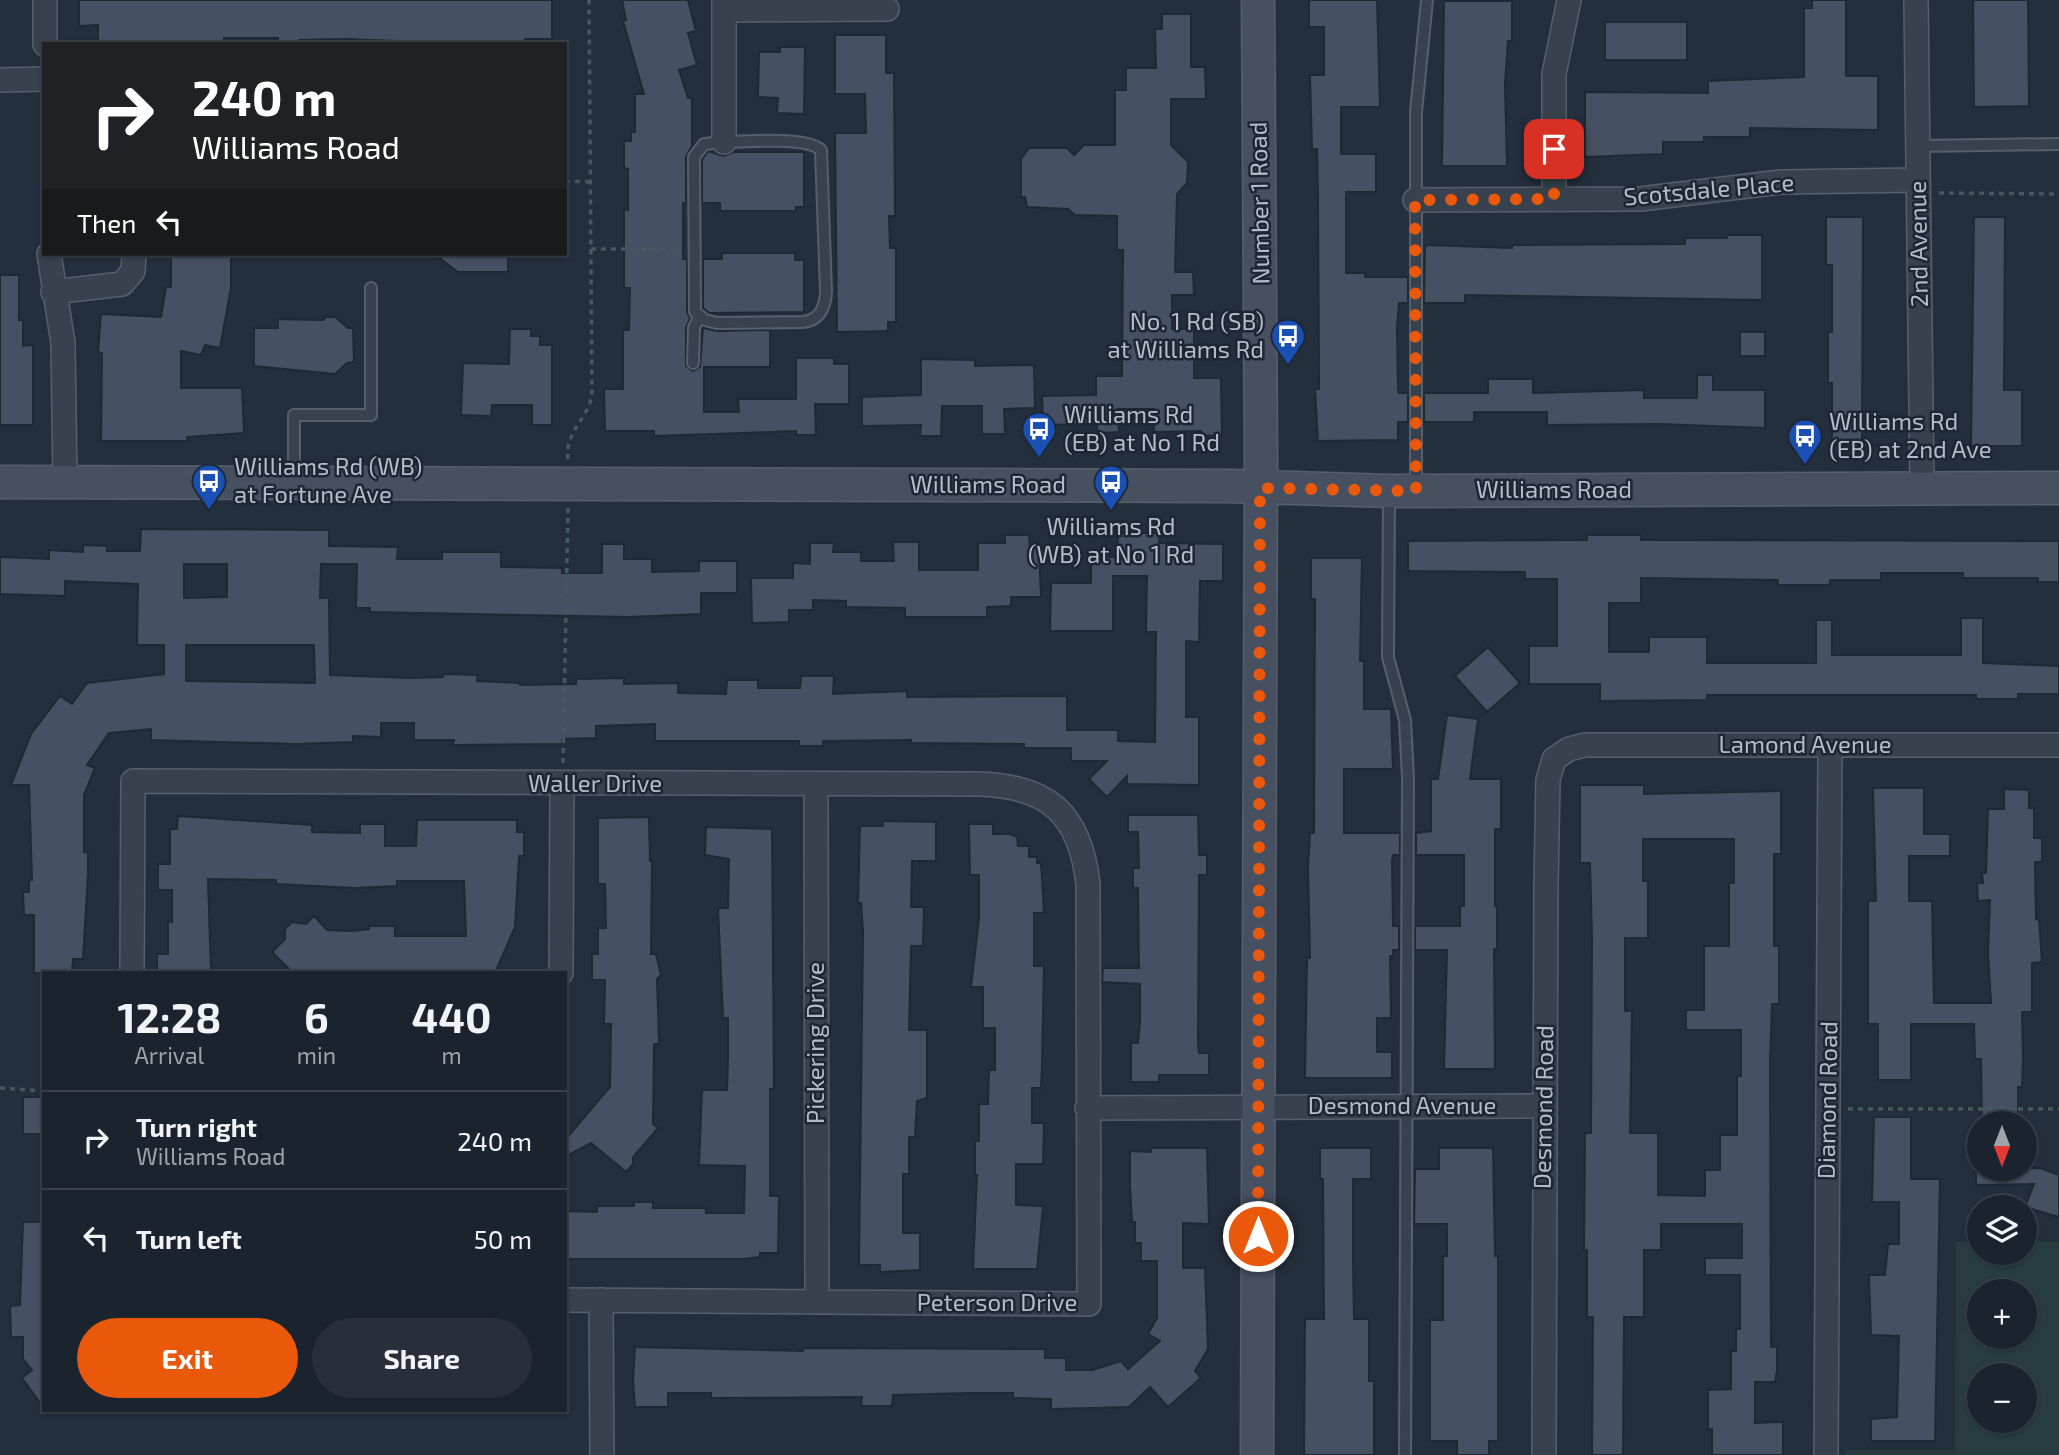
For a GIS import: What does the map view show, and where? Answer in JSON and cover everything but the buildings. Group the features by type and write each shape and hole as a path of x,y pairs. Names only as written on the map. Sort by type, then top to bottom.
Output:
{"street":[{"path":"45,0 46,42"},
{"name":"Number 1 Road","path":"1257,1455 1260,488 1258,0"},
{"path":"1554,199 1554,74 1569,0"},
{"name":"2nd Avenue","path":"1916,0 1922,488"},
{"path":"724,142 724,5 887,9"},
{"path":"0,79 42,79"},
{"name":"Scotsdale Place","path":"1415,200 1666,198 1799,181 1919,187"},
{"path":"49,256 63,343 65,482"},
{"path":"53,292 122,284 133,271 134,256"},
{"name":"Williams Road","path":"0,482 1402,491 2059,488"},
{"name":"Lamond Avenue","path":"1553,759 1569,749 1585,745 2059,744"},
{"name":"Diamond Road","path":"1826,1455 1830,746"},
{"name":"Desmond Road","path":"1544,1455 1548,780 1553,759"},
{"path":"561,971 563,776"},
{"name":"Waller Drive","path":"132,971 133,781 563,776 816,784 1003,785 1033,792 1052,805"},
{"name":"Pickering Drive","path":"816,784 817,1302"},
{"name":"Peterson Drive","path":"567,1300 1089,1304 1086,865 1073,830 1052,805"},
{"name":"Desmond Avenue","path":"1087,1108 1545,1106"},
{"path":"601,1300 602,1455"}],"lane":[{"path":"1405,1455 1408,778 1405,720 1388,657 1402,491 1418,76 1427,0"},
{"path":"724,142 813,144 821,150 825,300 818,316 803,322 717,323 699,317 694,306 694,158 704,144 724,142"},
{"path":"1918,146 2059,144"},
{"path":"294,483 294,415 371,415 371,288"},
{"path":"693,363 694,328 699,317"}],"path":[{"path":"568,463 567,446 572,430 589,409 592,396 589,0"},
{"path":"567,181 590,182"},
{"path":"1919,187 2059,194"},
{"path":"591,249 693,249"},
{"path":"563,776 568,506"},
{"path":"0,1088 42,1091"},
{"path":"1828,1108 2059,1109"}],"green space":[{"path":"1956,1242 1967,1242 1967,1265 2037,1265 2037,1242 2059,1242 2059,1455 1846,1455 1846,1450 1955,1450"}],"place":[{"name":"No. 1 Rd (SB) at Williams Rd","path":"1288,366"},
{"name":"Williams Rd (EB) at No 1 Rd","path":"1039,459"},
{"name":"Williams Rd (EB) at 2nd Ave","path":"1805,466"},
{"name":"Williams Rd (WB) at Fortune Ave","path":"209,511"},
{"name":"Williams Rd (WB) at No 1 Rd","path":"1111,512"}],"route":[{"path":"1258,1236 1260,488 1416,491 1415,200 1554,199 1554,149"}]}
